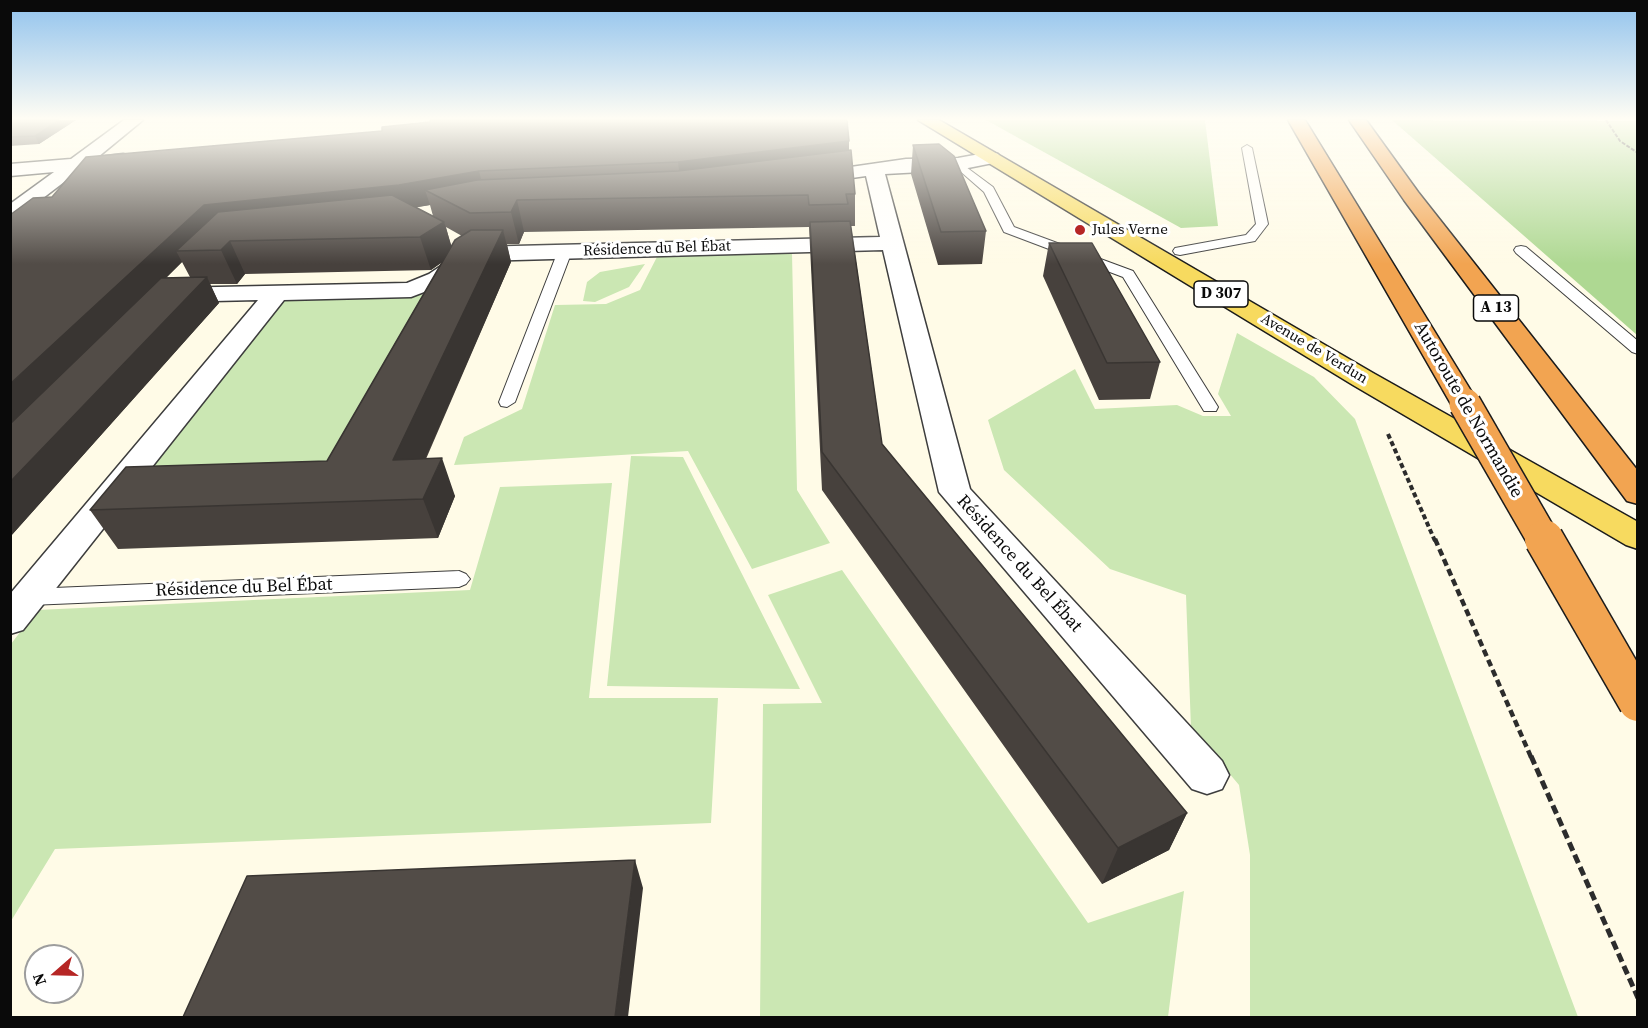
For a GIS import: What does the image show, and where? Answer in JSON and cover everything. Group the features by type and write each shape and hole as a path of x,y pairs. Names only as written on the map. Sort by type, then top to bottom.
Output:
{"highway":[{"name":"Autoroute de Normandie","path":"1325,168 1638,702"},
{"name":"A 13","path":"1391,168 1638,494"}],"main road":[{"name":"Avenue de Verdun","path":"1008,168 1363,379 1638,537"},
{"name":"Avenue de Verdun","path":"1039,168 1180,251 1348,356 1516,467"}],"street":[{"path":"10,170 33,168"},
{"path":"10,214 72,168"},
{"path":"793,180 887,168"},
{"name":"Résidence du Bel Ébat","path":"874,170 955,492 1207,775"},
{"name":"Résidence du Bel Ébat","path":"192,270 159,304 277,294 411,290 437,279 465,249 565,251 893,243"},
{"path":"10,620 277,294"}],"lane":[{"path":"963,168 989,190 1009,229 1128,274 1210,407"},
{"path":"1180,251 1250,238 1262,224 1251,168"},
{"path":"1521,250 1638,349"},
{"name":"Résidence du Bel Ébat","path":"507,402 565,251"},
{"name":"Résidence du Bel Ébat","path":"30,597 459,579"}],"path":[{"path":"1363,379 1638,998"}],"green space":[{"path":"1073,168 1211,168 1218,226 1181,228"},
{"path":"1447,168 1637,168 1637,335"},
{"path":"792,253 797,490 830,543 752,569 688,451 454,465 464,437 522,409 555,305 606,304 640,290 658,255"},
{"path":"645,264 629,287 595,302 583,301 587,282 600,272"},
{"path":"435,294 422,468 140,478 286,299"},
{"path":"1237,333 1314,377 1355,419 1578,1017 1250,1017 1250,855 1239,785 1191,728 1186,595 1110,569 1004,470 988,420 1075,369 1095,409 1177,405 1203,416 1231,416 1218,394"},
{"path":"631,456 683,457 800,689 607,686"},
{"path":"612,483 589,698 718,698 711,823 55,849 11,921 11,644 37,610 470,590 500,487"},
{"path":"842,570 1088,923 1184,891 1168,1017 760,1017 763,704 822,703 768,595"}],"building":[{"path":"77,168 546,168 479,171 399,185 204,205 10,384 10,215 33,198 52,197"},
{"path":"703,168 853,168 855,194 846,194 848,204 809,205 808,195 517,200 511,212 470,213 425,190 477,180"},
{"path":"920,168 959,168 986,231 941,232"},
{"path":"392,195 444,222 420,237 230,241 221,250 176,251 218,212"},
{"path":"850,221 882,444 1187,813 1118,848 822,452 810,222"},
{"path":"471,230 503,230 393,460 442,458 423,499 90,510 126,467 327,461 455,240"},
{"path":"1049,243 1092,243 1160,362 1107,363"},
{"path":"207,277 10,482 10,424 161,278"},
{"path":"635,860 615,1017 183,1017 247,876"}],"place":[{"name":"Jules Verne","path":"1080,230"}]}
